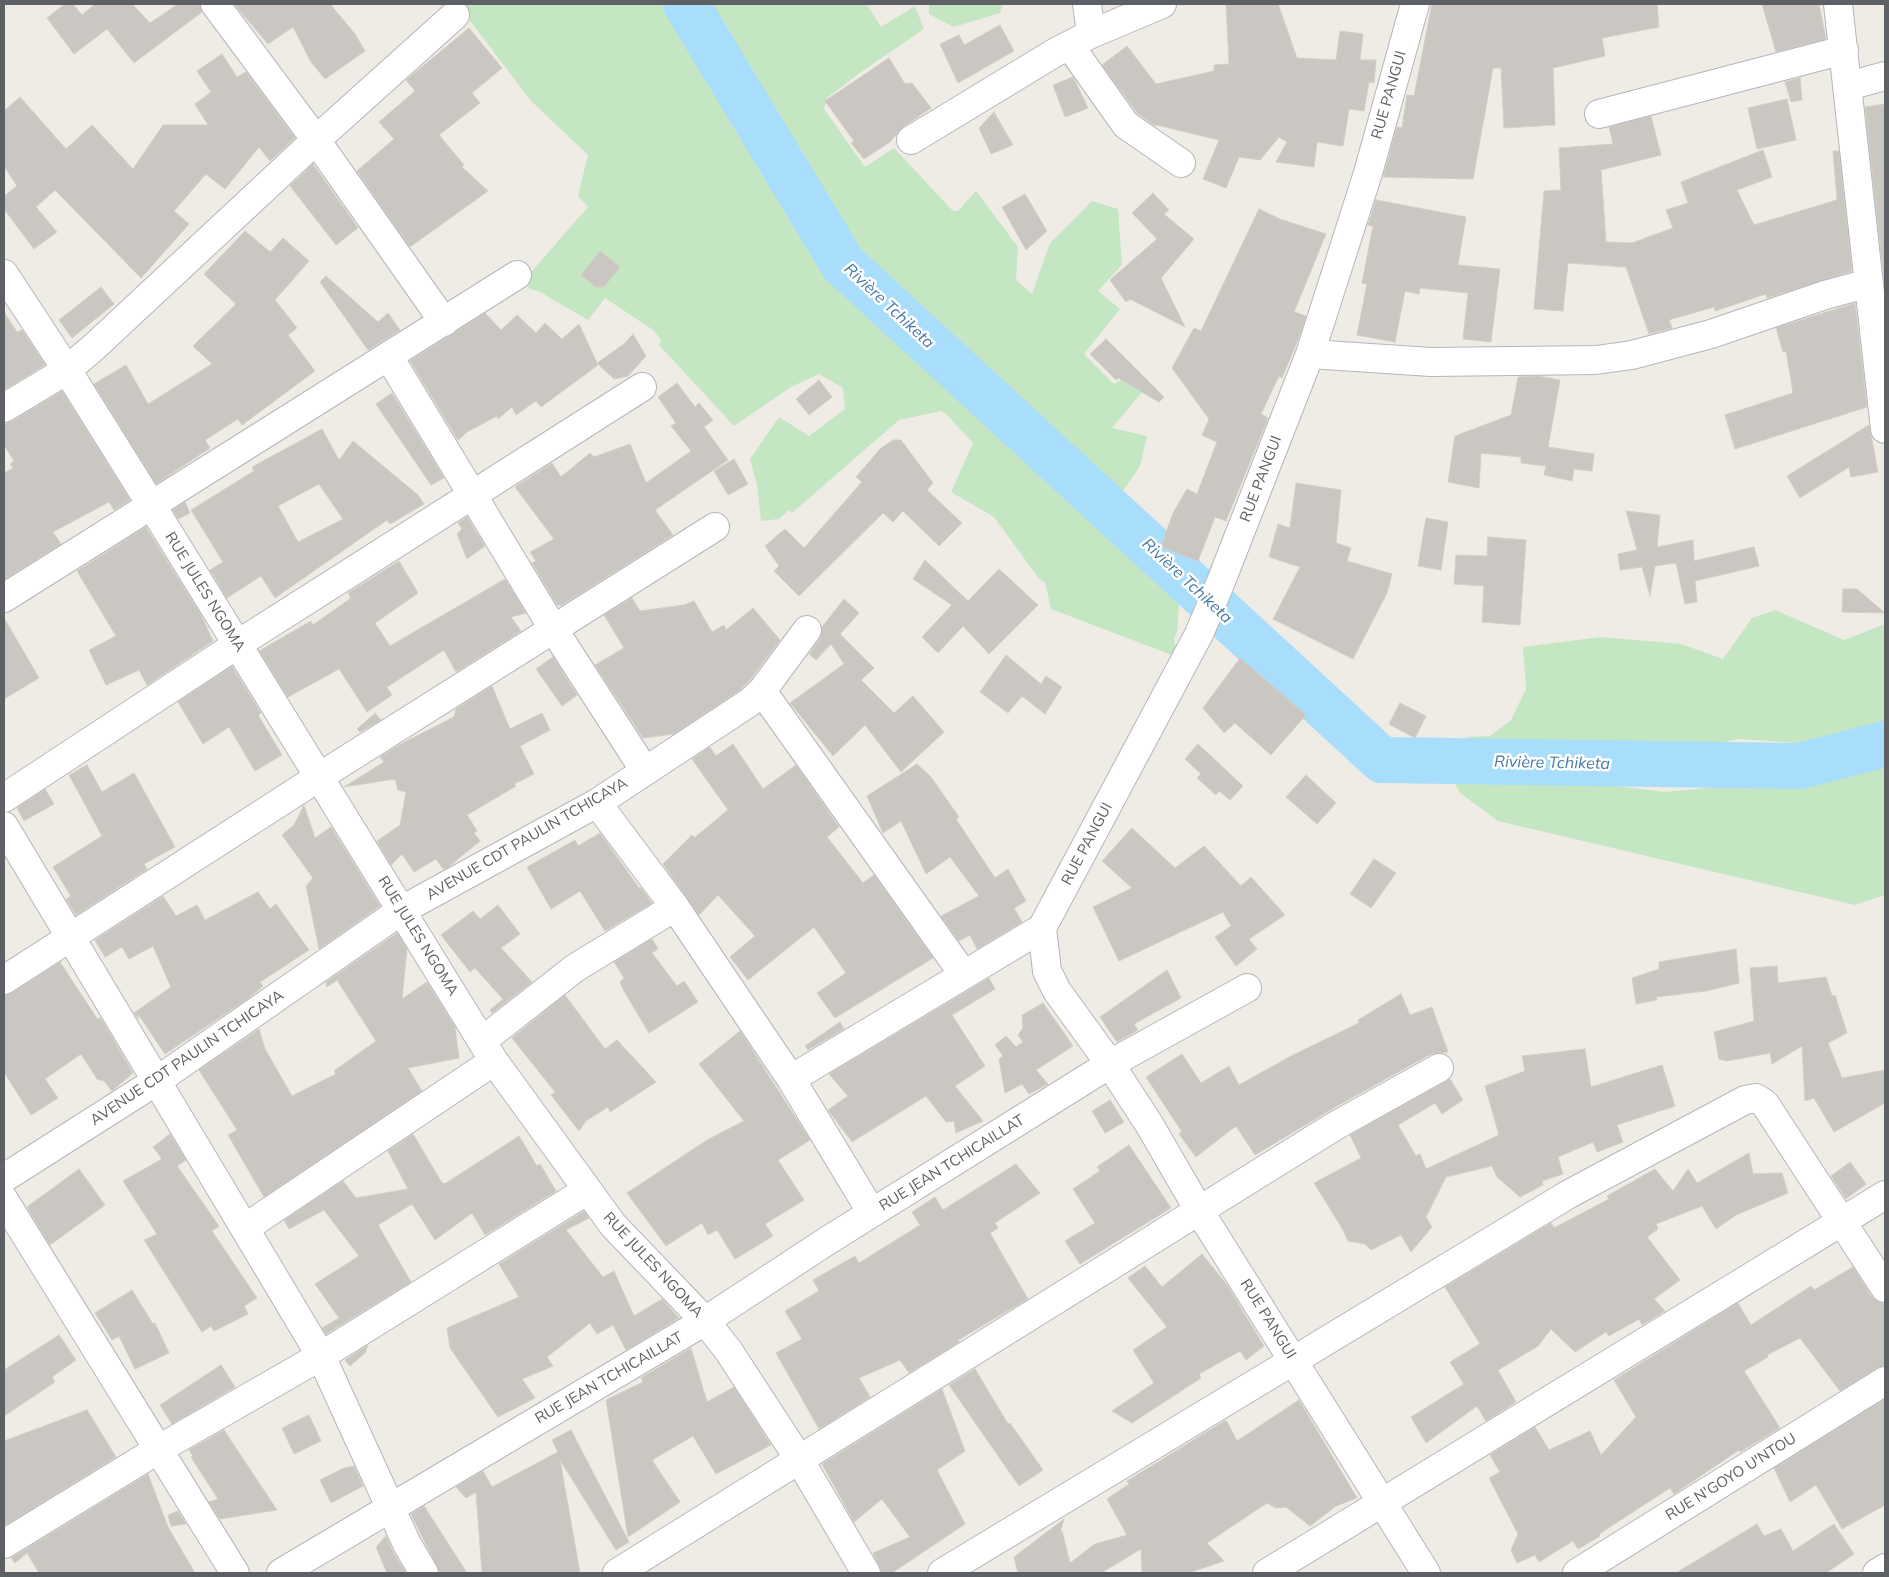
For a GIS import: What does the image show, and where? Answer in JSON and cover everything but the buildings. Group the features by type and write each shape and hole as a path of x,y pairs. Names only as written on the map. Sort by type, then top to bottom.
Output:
{"street":[{"path":"215,4 316,140 444,322"},
{"path":"1087,4 1080,40 1126,125 1181,163"},
{"path":"911,140 1080,40 1162,4"},
{"name":"RUE PANGUI","path":"1415,4 1368,173 1310,354 1199,634 1042,928 1047,971 1057,991 1110,1064 1150,1124 1200,1212 1384,1503 1426,1573"},
{"path":"1838,4 1875,290 1885,428"},
{"path":"4,408 67,370 316,140 455,15"},
{"path":"1599,114 1844,50"},
{"path":"1848,86 1885,76"},
{"name":"RUE JULES NGOMA","path":"4,274 67,370 238,644 318,778 402,910 488,1051 586,1191 613,1225 705,1321 728,1350 799,1459 866,1573"},
{"path":"4,598 517,275"},
{"path":"1310,354 1431,362 1605,359 1632,355 1711,334 1825,295 1875,290"},
{"path":"389,357 473,493 554,630 645,771"},
{"path":"4,798 238,644 642,387"},
{"path":"4,980 72,939 318,778 715,528"},
{"name":"AVENUE CDT PAULIN TCHICAYA","path":"4,1178 158,1080 402,910 597,803 750,702 762,691 807,630"},
{"path":"762,691 964,975"},
{"path":"597,803 675,908 791,1078 872,1213"},
{"path":"4,826 158,1080 321,1356 406,1544 424,1573"},
{"path":"245,1228 488,1051 575,968 675,908"},
{"path":"791,1078 1042,928"},
{"name":"RUE JEAN TCHICAILLAT","path":"281,1573 705,1321 872,1213 1110,1064 1247,988"},
{"path":"617,1573 1200,1212 1335,1126 1439,1068"},
{"path":"942,1573 1569,1194 1745,1100 1756,1098 1766,1104 1885,1288"},
{"path":"4,1544 158,1449 321,1356 586,1191"},
{"path":"1267,1573 1885,1195"},
{"path":"4,1200 235,1573"},
{"name":"RUE N'GOYO U'NTOU","path":"1577,1573 1885,1381"},
{"path":"1877,1573 1885,1568"}],"green space":[{"path":"448,4 867,4 881,27 915,6 924,29 827,98 824,109 865,167 894,148 953,211 958,211 976,191 1018,247 1016,280 1032,294 1050,243 1092,201 1118,209 1122,265 1098,291 1120,309 1084,354 1114,384 1133,373 1143,391 1112,428 1147,436 1140,466 1113,506 1124,524 1180,596 1177,632 1174,638 1177,657 1051,609 1045,582 1040,580 994,517 951,492 973,443 941,411 899,420 792,513 789,510 779,519 761,521 757,485 750,459 779,417 809,436 845,409 843,388 819,374 791,387 734,426 659,345 661,340 653,330 605,298 588,320 540,292 528,288 531,272 588,207 578,196 588,155 531,101 471,22"},
{"path":"929,4 1003,4 1000,13 954,27 929,14"},
{"path":"1775,610 1844,640 1885,624 1885,729 1826,745 1739,739 1658,757 1488,747 1465,737 1490,736 1511,720 1526,689 1523,647 1601,637 1681,644 1723,659 1752,618"},
{"path":"1885,767 1885,895 1855,905 1498,821 1460,793 1452,778 1531,775 1664,792 1749,784 1799,789"}],"waterway":[{"name":"Rivière Tchiketa","path":"686,4 843,264 1382,760 1800,766 1885,744"}]}
